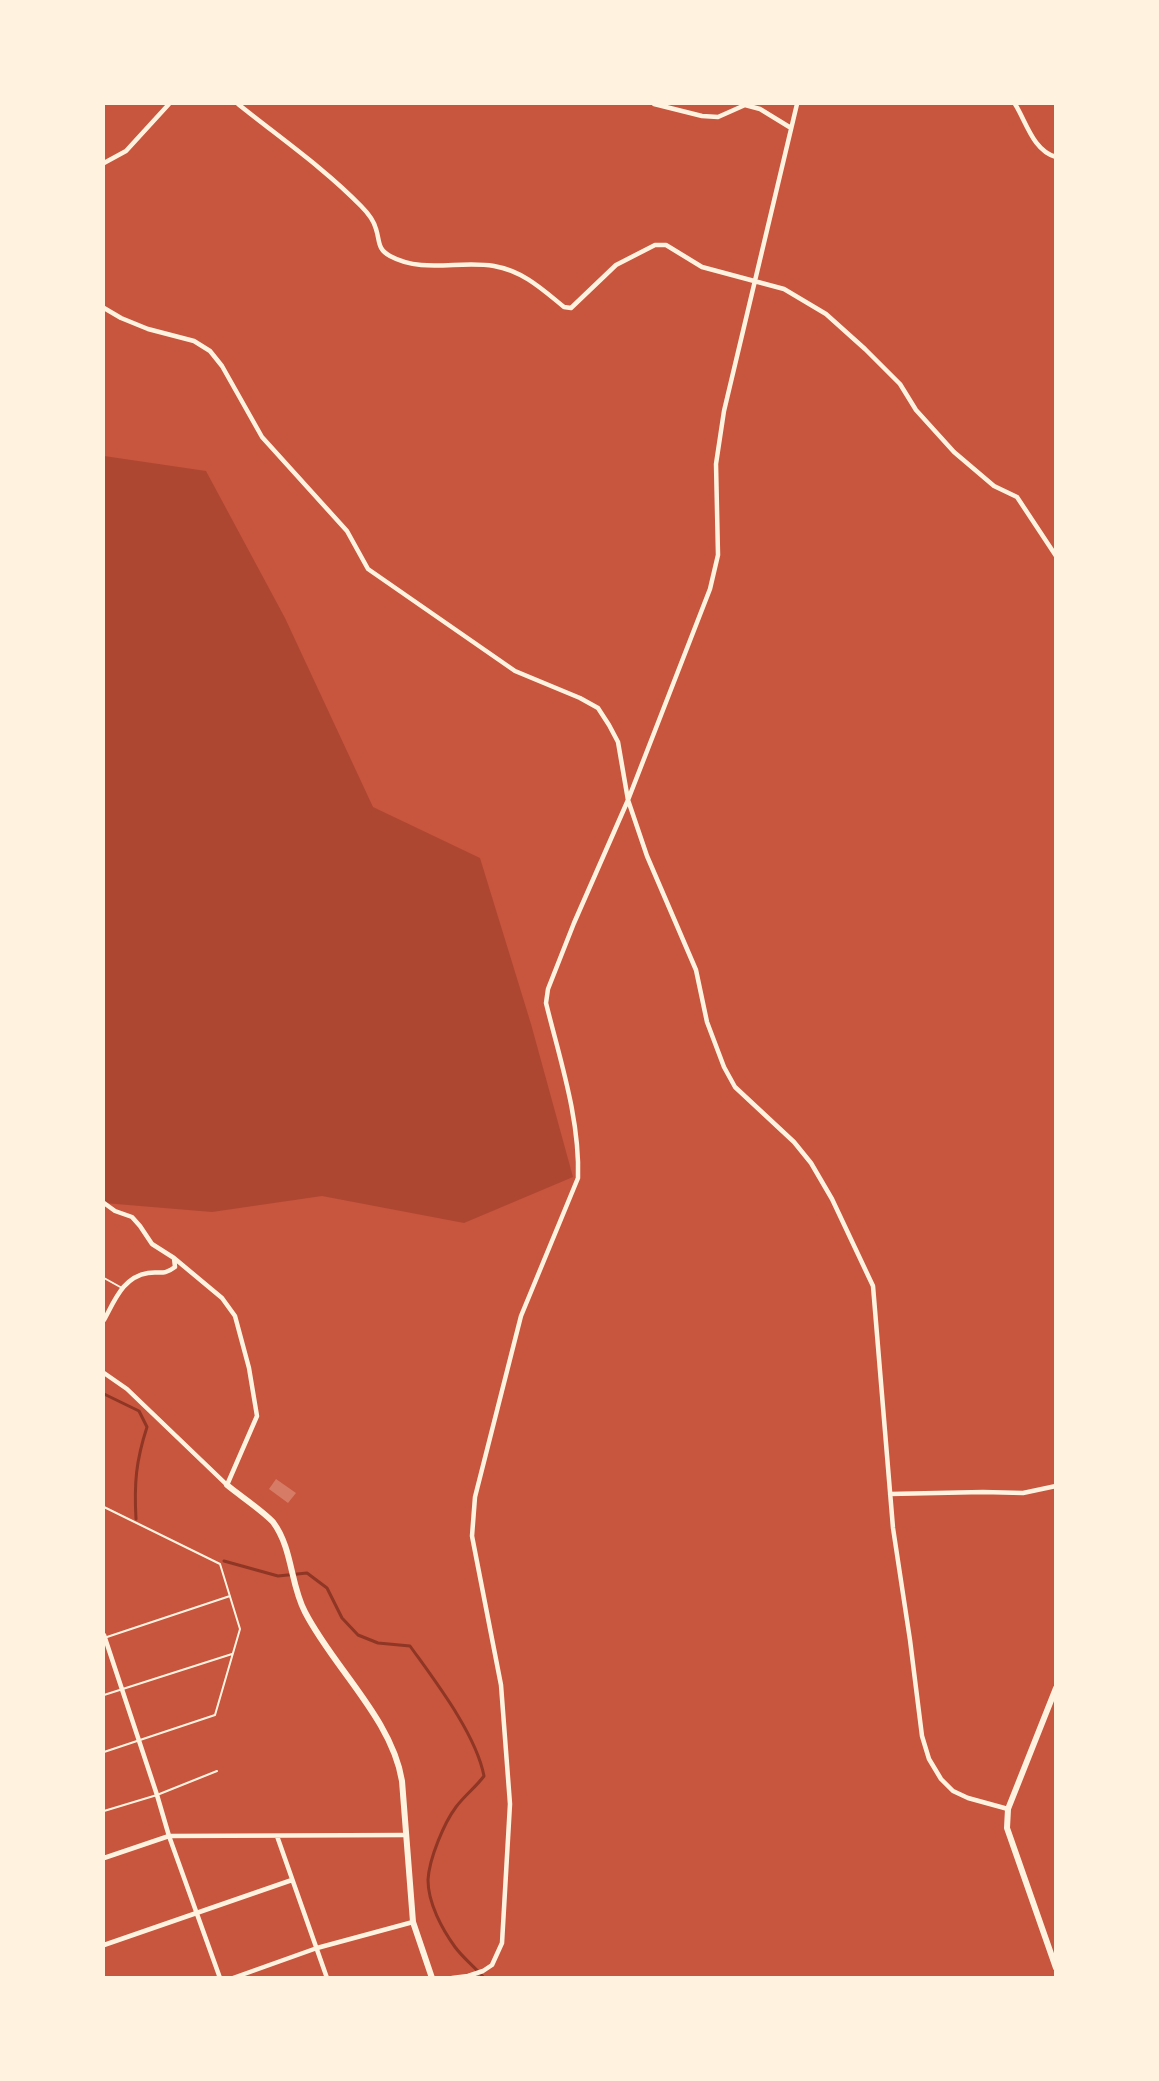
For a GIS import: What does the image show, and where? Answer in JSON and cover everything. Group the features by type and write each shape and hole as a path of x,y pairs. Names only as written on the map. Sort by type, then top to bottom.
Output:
{"street":[{"path":"104,163 126,151 169,104"},
{"path":"238,104 309,160 361,206 377,230 378,243 388,255 400,260 423,266 492,265 519,273 564,307 571,308 616,265 655,245 666,245 702,267 784,289 826,314 900,384 916,410 954,452 994,486 1017,497 1056,556"},
{"path":"654,104 702,116 718,117 745,105 760,109 791,128"},
{"path":"452,1977 468,1976 492,1965 502,1943 510,1804 501,1685 471,1536 475,1497 521,1316 578,1178 573,1113 546,1003 548,989 628,800 710,589 718,555 716,464 724,411 797,104"},
{"path":"1015,104 1036,142 1050,156 1056,158"},
{"path":"104,308 148,329 194,341 210,351 222,366 262,437 332,512 347,531 368,568 381,579 515,670 598,708 618,742 628,800 647,856 696,970 707,1022 724,1067 735,1087 794,1142 811,1162 832,1198 873,1286 890,1494 922,1736 929,1759 941,1779 953,1791 968,1798 1008,1809"},
{"path":"104,1203 115,1211 132,1217 141,1226 152,1244 174,1258 222,1298 235,1316 249,1368 257,1416 226,1485"},
{"path":"104,1320 106,1309 133,1277 149,1272 167,1273 175,1267 174,1258"},
{"path":"104,1372 127,1389 226,1485 272,1522 289,1555 304,1611 354,1683 393,1748 399,1764 413,1922 432,1977"},
{"path":"890,1494 1023,1493 1056,1486"},
{"path":"104,1637 169,1836 220,1977"},
{"path":"1056,1688 1008,1809 1007,1827 1056,1968"},
{"path":"104,1858 169,1836 406,1835"},
{"path":"277,1836 327,1977"},
{"path":"104,1945 292,1880"},
{"path":"232,1977 316,1948 413,1922"}],"lane":[{"path":"104,1278 122,1288"},
{"path":"104,1508 220,1564 240,1629 215,1715 104,1752"},
{"path":"104,1637 230,1596"},
{"path":"104,1695 233,1654"},
{"path":"104,1811 157,1795 217,1771"}],"shaded area":[{"path":"104,456 206,471 285,618 373,807 480,858 531,1024 573,1177 464,1223 322,1196 212,1212 104,1203"}],"building":[{"path":"276,1479 296,1493 288,1503 269,1489"}],"waterway":[{"path":"104,1394 139,1411 147,1427 137,1472 136,1519"},
{"path":"224,1561 278,1576 307,1573 327,1588 342,1618 358,1635 378,1643 410,1646 453,1708 473,1743 484,1776 451,1814 438,1842 429,1871 430,1898 445,1932 458,1951 484,1978"}]}
